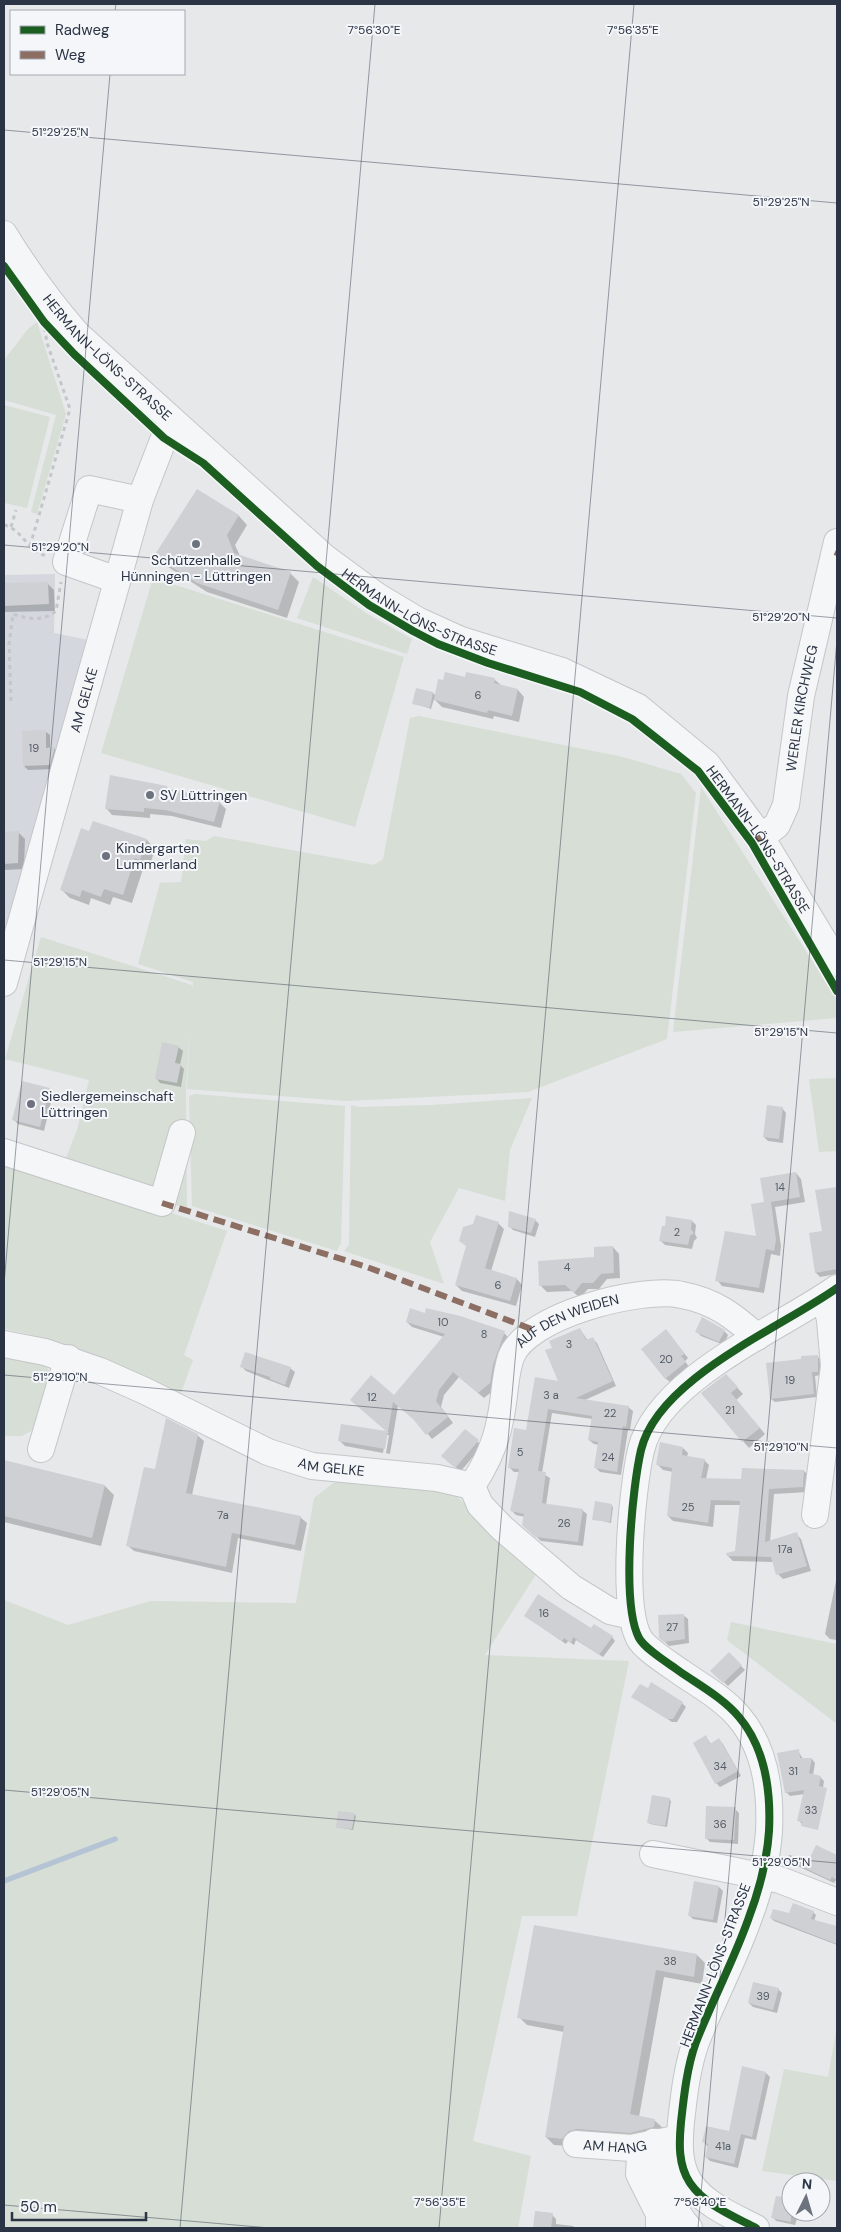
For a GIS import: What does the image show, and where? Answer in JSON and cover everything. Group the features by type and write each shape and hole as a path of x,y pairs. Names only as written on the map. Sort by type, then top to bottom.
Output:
{"street":[{"name":"HERMANN-LÖNS-STRASSE","path":"4,234 28,272 65,320 174,423 324,557 377,596 417,620 461,640 562,671 638,707 707,764 761,837 837,963"},
{"name":"AM GELKE","path":"4,983 140,500 164,438 174,423"},
{"path":"117,580 66,562 89,489 140,500"},
{"name":"WERLER KIRCHWEG","path":"761,837 777,825 786,805 801,696 837,542"},
{"path":"4,1152 162,1204 182,1133"},
{"name":"HERMANN-LÖNS-STRASSE","path":"756,2228 714,2205 692,2186 682,2164 680,2138 685,2090 695,2045 748,1921 763,1876 768,1847 770,1815 763,1762 753,1737 737,1715 640,1641 632,1616 630,1576 633,1505 641,1448 653,1420 681,1391 719,1360 831,1293"},
{"name":"HERMANN-LÖNS-STRASSE","path":"815,1514 834,1366 830,1320 831,1293"},
{"name":"AUF DEN WEIDEN","path":"472,1486 486,1464 500,1422 512,1356 521,1341 534,1330 592,1304 635,1295 680,1294 709,1302 738,1320 757,1337"},
{"name":"AM GELKE","path":"4,1344 68,1358 145,1391 268,1452 312,1466 437,1478 472,1486"},
{"path":"41,1449 68,1358"},
{"path":"472,1486 480,1505 502,1528 571,1587 610,1611 632,1616"},
{"path":"653,1854 780,1880 837,1902"},
{"name":"AM HANG","path":"576,2144 631,2148 680,2138"},
{"name":"AM HANG","path":"654,2142 656,2158 672,2203 689,2228"},
{"name":"AM HANG","path":"654,2142 640,2157 639,2174 659,2214 659,2228"},
{"name":"AM HANG","path":"667,2188 692,2212 718,2228"}],"path":[{"path":"44,322 56,335"},
{"path":"30,547 70,409 47,343 44,322"},
{"path":"11,527 16,510"},
{"path":"4,525 11,527 36,553 66,562 56,611 48,618 34,619 13,614 10,644 11,702"}],"shaded area":[{"path":"37,322 66,414 37,514 31,512 56,415 4,400 4,360 28,329"},
{"path":"4,405 50,417 27,508 4,503"},
{"path":"55,574 54,633 89,640 4,940 4,575"},
{"path":"313,577 369,615 412,639 407,654 297,618"},
{"path":"153,578 404,657 355,827 101,753"},
{"path":"419,716 623,757 681,774 696,793 667,1039 528,1092 345,1101 187,1089 190,1028 186,1090 187,1209 62,1168 77,1130 89,1080 5,1059 41,937 192,985 192,991 193,982 138,964 160,883 181,882 186,839 206,841 214,836 374,865 383,859 410,718"},
{"path":"701,787 837,1000 837,1018 673,1032"},
{"path":"837,1078 837,1151 819,1152 809,1079"},
{"path":"195,1094 345,1106 341,1243 337,1251 192,1206 189,1096"},
{"path":"532,1098 510,1150 505,1201 459,1188 430,1242 444,1284 344,1251 349,1245 351,1105 359,1107 432,1105"},
{"path":"4,1159 227,1231 184,1355 193,1360 181,1393 73,1347 4,1329"},
{"path":"4,1349 39,1356 52,1375 38,1427 22,1436 4,1436"},
{"path":"341,1477 451,1491 538,1571 485,1655 629,1661 577,1916 522,1916 473,2141 531,2156 518,2228 4,2228 4,1600 68,1625 151,1601 296,1603 314,1498"},
{"path":"731,1622 837,1644 837,1724 727,1640"},
{"path":"837,2026 837,2181 831,2180 831,2172 781,2172 781,2174 762,2171 784,2069 828,2077"}],"building":[{"name":"Schützenhalle Hünningen - Lüttringen","path":"197,489 239,515 227,535 234,553 291,572 278,610 197,583 154,556"},
{"path":"48,582 49,604 4,606 4,583"},
{"path":"445,672 465,677 466,672 495,678 494,683 518,689 512,716 488,710 487,713 434,700 438,679 443,680"},
{"path":"416,688 433,692 430,708 412,704"},
{"path":"46,730 46,748 55,747 50,765 23,766 22,731"},
{"name":"SV Lüttringen","path":"110,775 167,786 168,788 220,801 214,822 165,810 144,808 144,812 105,809"},
{"name":"Kindergarten Lummerland","path":"93,821 147,839 140,860 135,858 123,895 104,889 101,897 82,890 80,897 60,890 81,828 89,831"},
{"path":"19,831 18,863 4,864 4,832"},
{"path":"162,1042 179,1046 175,1063 181,1064 177,1083 155,1079"},
{"name":"Siedlergemeinschaft Lüttringen","path":"22,1081 50,1088 40,1127 12,1120"},
{"path":"767,1105 783,1107 779,1139 763,1137"},
{"path":"796,1172 800,1197 771,1202 776,1240 774,1251 766,1249 759,1288 715,1281 725,1231 756,1236 751,1204 764,1202 760,1178"},
{"path":"837,1187 837,1269 815,1273 809,1233 822,1231 815,1190"},
{"path":"509,1211 536,1219 531,1233 508,1227"},
{"path":"476,1215 499,1222 485,1268 517,1278 510,1301 455,1285 466,1246 459,1241 463,1227 473,1224"},
{"path":"666,1216 692,1220 691,1229 694,1233 690,1236 688,1245 659,1241 662,1226 665,1226"},
{"path":"613,1246 614,1273 601,1274 593,1283 582,1283 574,1293 565,1285 539,1286 538,1261 594,1257 594,1247"},
{"path":"410,1308 425,1313 426,1308 460,1316 505,1331 493,1365 490,1383 478,1393 453,1372 439,1390 436,1401 448,1417 426,1435 413,1419 393,1402 385,1449 338,1441 341,1424 386,1431 350,1400 371,1375 394,1395 445,1334 406,1322"},
{"path":"702,1317 725,1330 719,1342 695,1332"},
{"path":"580,1328 586,1340 593,1337 613,1381 576,1398 629,1406 626,1427 623,1426 617,1472 594,1468 598,1442 588,1440 592,1416 548,1409 538,1471 546,1472 542,1503 583,1509 578,1542 535,1537 522,1525 524,1514 510,1511 519,1469 508,1468 514,1428 526,1430 535,1377 558,1381 545,1350 552,1348 549,1341"},
{"path":"666,1329 685,1354 681,1356 686,1362 665,1379 641,1349"},
{"path":"245,1352 291,1367 285,1385 270,1379 270,1377 240,1367"},
{"path":"818,1355 818,1372 812,1372 814,1394 770,1399 766,1363 801,1359 801,1356"},
{"path":"726,1374 738,1387 731,1393 760,1428 742,1442 701,1393"},
{"path":"166,1418 198,1434 186,1493 301,1516 295,1545 232,1533 226,1567 126,1546 144,1467 155,1469"},
{"path":"465,1429 479,1440 456,1467 441,1456"},
{"path":"660,1442 683,1447 682,1455 705,1459 701,1478 741,1479 742,1468 804,1470 803,1487 769,1489 765,1542 797,1532 807,1566 776,1575 771,1557 727,1556 726,1553 735,1551 740,1501 711,1500 708,1523 667,1516 672,1468 656,1465"},
{"path":"4,1460 105,1485 92,1538 4,1516"},
{"path":"595,1501 612,1504 610,1522 592,1520"},
{"path":"538,1594 591,1628 594,1624 613,1636 599,1655 573,1637 571,1643 564,1638 562,1641 524,1616"},
{"path":"684,1614 685,1639 664,1642 659,1638 658,1615"},
{"path":"729,1652 742,1665 723,1683 710,1671"},
{"path":"651,1682 683,1702 673,1719 667,1719 631,1697 640,1684 648,1688"},
{"path":"706,1735 710,1744 719,1738 738,1771 715,1784 693,1743"},
{"path":"799,1749 800,1758 812,1758 809,1773 821,1776 819,1786 827,1788 818,1830 801,1826 802,1822 797,1821 804,1790 785,1793 777,1753"},
{"path":"652,1795 670,1798 665,1826 647,1823"},
{"path":"706,1806 736,1807 734,1840 705,1839"},
{"path":"338,1811 355,1813 352,1829 336,1828"},
{"path":"816,1845 837,1855 837,1880 832,1877 830,1880 805,1868"},
{"path":"694,1881 719,1886 713,1920 688,1916"},
{"path":"793,1903 814,1911 811,1919 837,1926 837,1944 770,1918 773,1909 789,1913"},
{"path":"534,1925 697,1954 694,1977 656,1970 630,2114 655,2119 654,2127 630,2133 577,2129 569,2131 562,2139 545,2137 564,2026 517,2018"},
{"path":"753,1982 779,1988 773,2010 748,2003"},
{"path":"742,2066 766,2072 752,2137 741,2134 734,2164 705,2157 708,2144 702,2142 706,2126 729,2131"},
{"path":"776,2196 781,2197 781,2220 771,2218"},
{"path":"535,2211 553,2213 551,2228 533,2228"}],"waterway":[{"path":"4,1881 115,1839"}],"marked path":[{"path":"752,843 761,837"},
{"path":"162,1203 367,1267 534,1330"}],"cycle path":[{"path":"4,266 44,322 74,354 164,438 203,463 317,566 369,605 438,644 488,663 580,692 632,719 698,771 752,843 837,991"},
{"path":"756,2228 711,2204 696,2191 683,2169 680,2154 680,2138 688,2071 696,2042 742,1936 762,1876 769,1831 767,1786 755,1742 748,1729 733,1710 651,1651 639,1638 630,1600 629,1574 634,1491 641,1450 652,1424 671,1400 724,1357 837,1288"}],"place":[{"name":"Schützenhalle Hünningen - Lüttringen","path":"196,544"},
{"name":"SV Lüttringen","path":"150,795"},
{"name":"Kindergarten Lummerland","path":"106,856"},
{"name":"Siedlergemeinschaft Lüttringen","path":"31,1104"}]}
